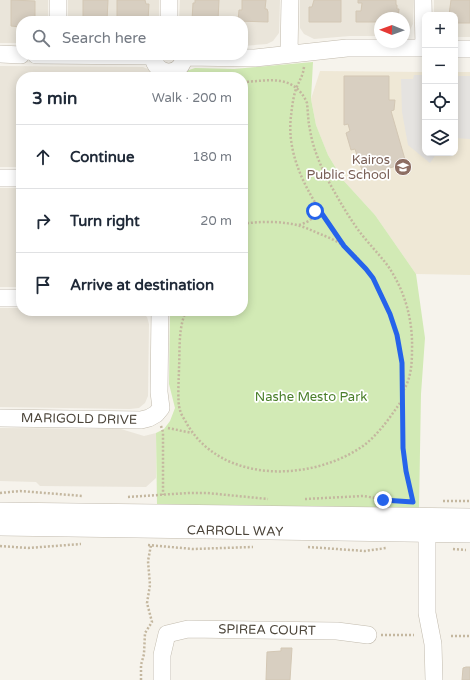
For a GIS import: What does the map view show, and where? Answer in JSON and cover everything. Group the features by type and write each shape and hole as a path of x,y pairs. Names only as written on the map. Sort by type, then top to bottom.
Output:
{"street":[{"path":"58,0 58,16"},
{"path":"169,0 169,16"},
{"path":"289,54 290,0"},
{"path":"423,0 423,12"},
{"path":"248,58 347,48 422,48"},
{"path":"458,49 470,49"},
{"path":"0,54 16,55"},
{"path":"153,60 156,67 164,72"},
{"path":"173,72 179,68 183,60"},
{"path":"0,178 16,178"},
{"path":"0,298 16,298"},
{"path":"156,414 161,408 159,392 160,316"},
{"name":"MARIGOLD DRIVE","path":"0,418 141,420 156,414"},
{"name":"CARROLL WAY","path":"0,511 470,517"},
{"path":"427,517 427,613 433,644 434,680"},
{"name":"CARROLL WAY","path":"0,527 470,534"},
{"name":"SPIREA COURT","path":"162,680 162,655 167,634 188,629 337,631 368,635"}],"path":[{"path":"304,66 303,75 296,89 290,118 291,137 297,163 316,205 344,246 373,278 390,314 397,335 402,363 403,448 406,471 413,502"},
{"path":"248,82 280,80 293,86 305,98 312,139 319,162 357,229 391,271 403,296 410,317 412,346 410,373 407,385 403,391"},
{"path":"299,225 309,222 313,217 316,205"},
{"path":"248,224 268,222 299,225 326,236 344,246"},
{"path":"184,316 180,338 179,408 193,433 214,453 238,465 269,471 294,471 309,469 329,463 363,446 376,435 403,400"},
{"path":"156,414 163,432 163,495"},
{"path":"168,428 193,433"},
{"path":"0,493 26,491 88,497"},
{"path":"124,497 207,493 276,499"},
{"path":"298,500 363,496 391,500"},
{"path":"438,501 470,501"},
{"path":"405,502 419,502"},
{"path":"0,546 28,548 86,544"},
{"path":"144,545 199,549 257,546"},
{"path":"141,680 141,665 144,654 145,633 152,622 147,603 150,586 148,561 151,545"},
{"path":"304,547 365,551 388,548"},
{"path":"368,635 414,635"},
{"path":"451,636 470,636"}],"shaded area":[{"path":"0,0 48,0 48,16 16,16 16,43 0,43"},
{"path":"68,0 159,0 159,16 68,16"},
{"path":"180,0 280,0 279,33 273,41 267,44 248,46 248,16 179,16"},
{"path":"300,0 414,0 413,24 410,30 410,12 374,12 374,36 314,39 304,34 300,28"},
{"path":"434,0 470,0 470,37 458,37 458,12 434,12"},
{"path":"0,66 143,67 152,72 16,72 16,167 0,167"},
{"name":"Kairos Public School","path":"320,71 422,72 422,156 458,156 458,72 470,72 470,275 416,274 375,215 343,180 328,155 316,125 311,99"},
{"path":"414,75 422,75 422,156 435,156 430,163 408,145 402,112 401,79 413,79"},
{"path":"458,76 470,76 470,139 458,138"},
{"path":"0,188 16,188 16,287 0,287"},
{"path":"0,308 16,308 16,316 147,317 149,324 148,396 145,403 139,408 0,407"},
{"path":"0,428 121,429 144,436 156,433 156,478 146,487 40,486 36,482 0,481"}],"green space":[{"name":"Nashe Mesto Park","path":"313,62 311,99 316,125 328,155 343,180 375,215 416,274 425,338 421,394 419,508 157,505 156,433 164,429 170,421 175,408 169,384 170,316 248,316 248,72 185,72 195,68 234,69"}],"building":[{"path":"11,0 35,1 35,16 16,16 16,26 11,26"},
{"path":"83,0 108,0 107,16 83,16"},
{"path":"117,0 145,0 146,4 149,4 148,16 117,16"},
{"path":"195,0 219,0 218,16 192,16 193,3 195,3"},
{"path":"242,0 266,0 265,9 267,9 268,12 268,22 248,21 248,16 238,16 239,10 242,10"},
{"path":"314,0 341,0 341,22 309,22 309,7 312,7"},
{"path":"358,0 396,0 399,12 374,12 374,22 356,22 356,11 361,11 362,3 358,3"},
{"path":"451,0 470,0 470,23 458,23 458,12 449,12"},
{"name":"Kairos Public School","path":"344,76 389,76 389,100 395,100 394,110 391,111 406,163 364,176 355,149 351,150 346,133 350,131 348,124 344,125"},
{"path":"281,648 292,648 290,680 266,680 267,652 281,651"},
{"path":"470,667 470,680 462,680 463,668"}],"place":[{"name":"Kairos Public School","path":"403,167"}],"route":[{"path":"315,211 316,205 344,246 373,278 390,314 397,335 402,363 403,380 403,448 406,471 413,502 383,500"}]}
